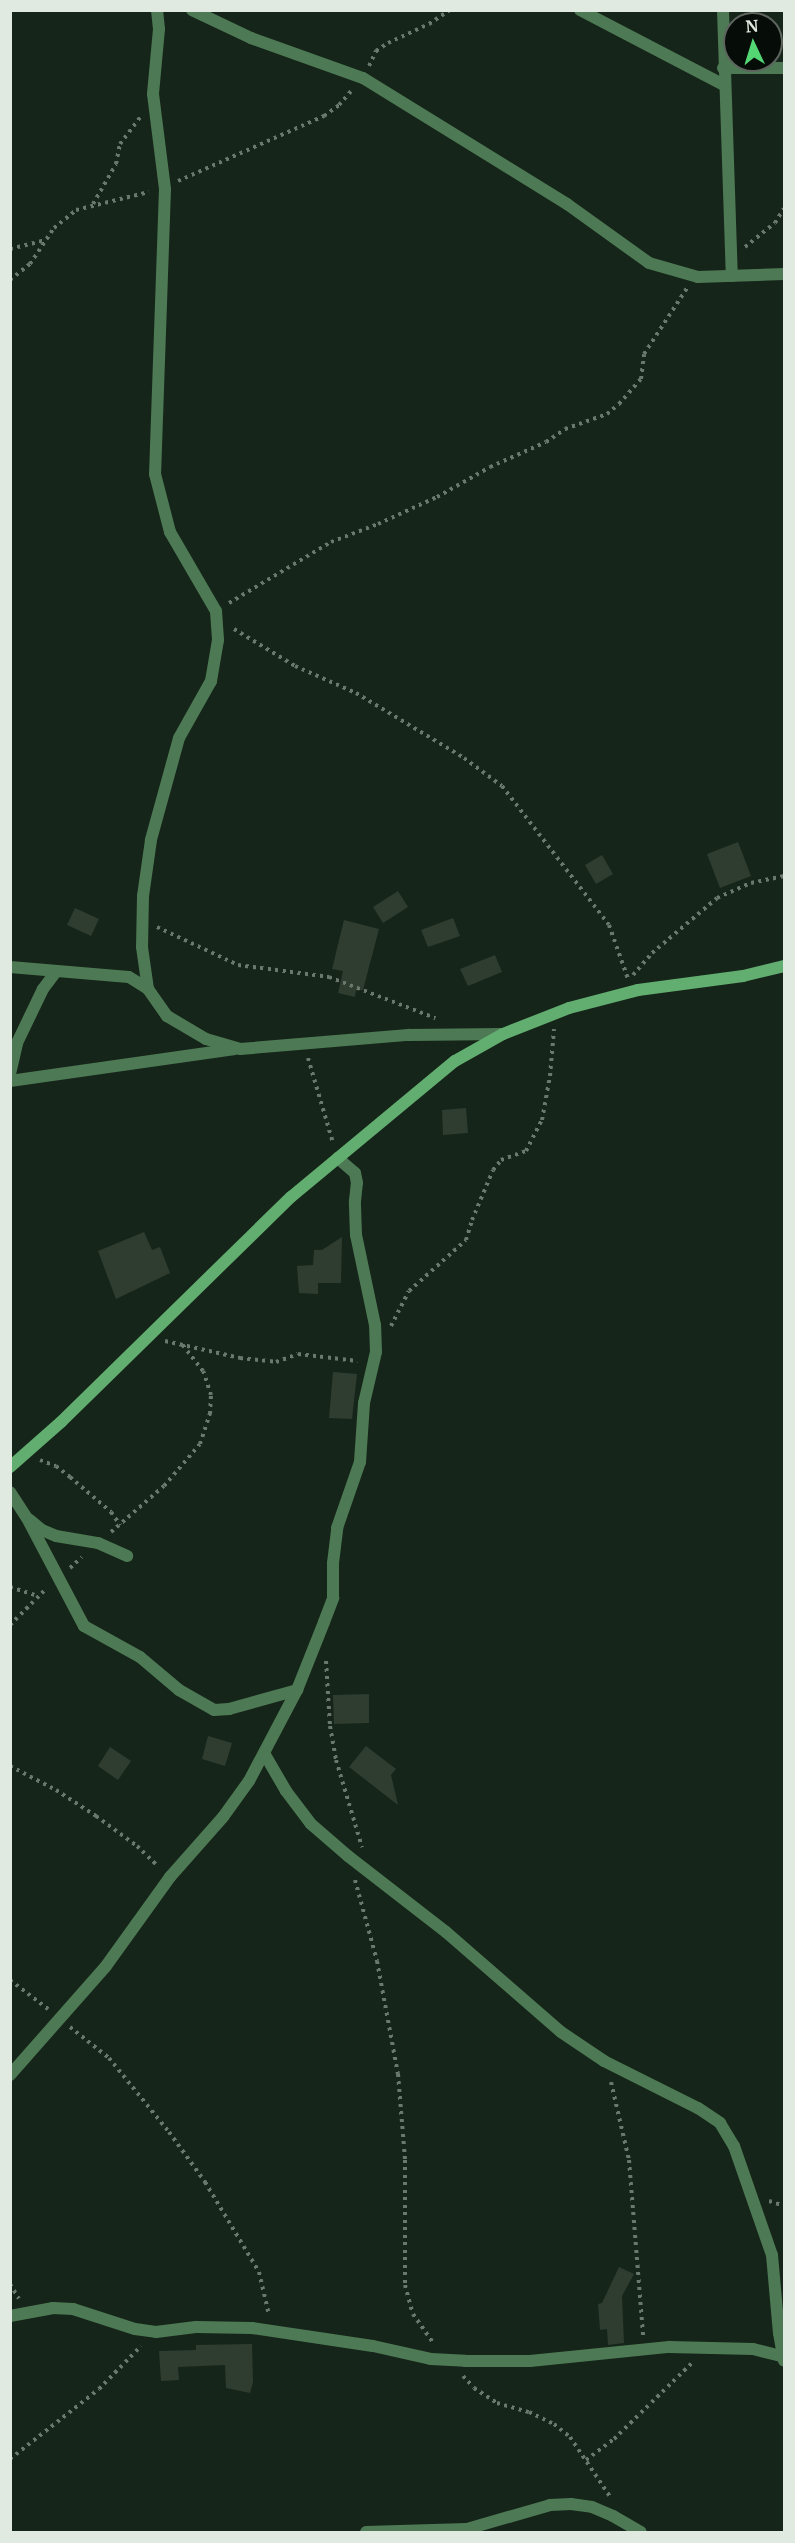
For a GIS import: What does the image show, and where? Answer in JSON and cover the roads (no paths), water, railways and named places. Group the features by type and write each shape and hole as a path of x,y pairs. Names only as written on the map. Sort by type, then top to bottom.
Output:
{"street":[{"path":"148,989 142,947 142,896 151,840 179,738 211,681 217,651 217,615 170,532 154,474 165,189 153,100 159,29 157,10"},
{"path":"192,10 251,38 363,78 567,204 649,263 698,277 784,274"},
{"path":"580,10 724,85"},
{"path":"723,72 732,276"},
{"path":"10,1467 61,1422 291,1197 455,1061 502,1034 629,986 743,976 784,966"},
{"path":"10,968 129,976 148,989 167,1016 206,1039 240,1049"},
{"path":"10,1074 14,1046 43,989 56,972"},
{"path":"10,1081 240,1049 408,1035 502,1034"},
{"path":"10,2075 106,1966 170,1877 223,1817 264,1753 297,1690 333,1598 333,1563 337,1528 360,1462 364,1403 375,1357 375,1325 356,1235 357,1184 355,1173 338,1158"},
{"path":"10,1492 27,1518 70,1605 84,1626 140,1657 179,1690 214,1710 229,1709 297,1690"},
{"path":"27,1518 42,1530 56,1536 98,1543 127,1556"},
{"path":"10,2316 53,2308 73,2309 135,2329 156,2332 196,2327 273,2331 448,2360 530,2361 645,2350 710,2347 753,2349 784,2359 772,2255 734,2146 720,2123 698,2108 604,2061 561,2032 446,1932 348,1856 311,1824 286,1791 264,1753"},
{"path":"366,2532 467,2529 550,2505 571,2504 592,2507 622,2520 641,2532"}]}
